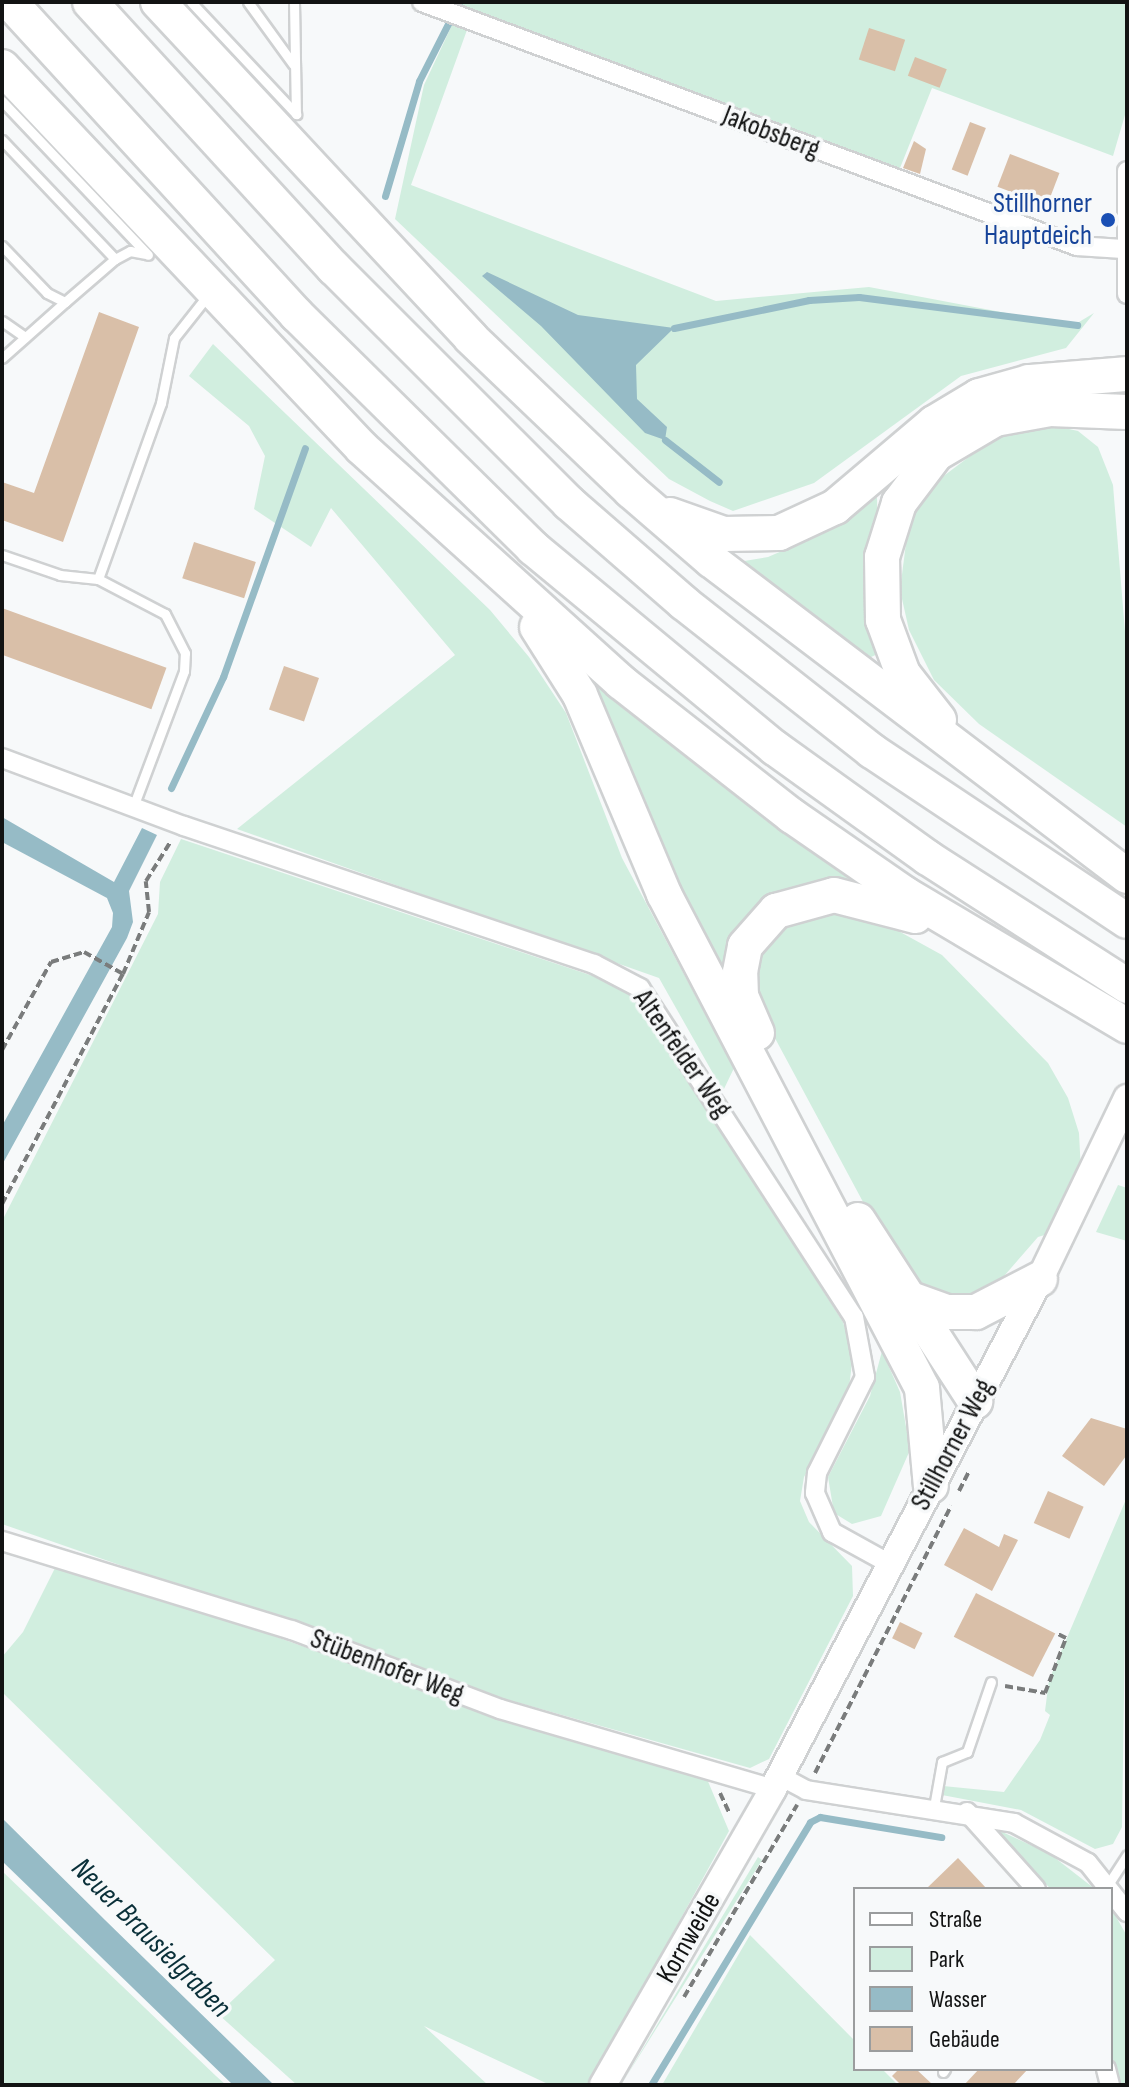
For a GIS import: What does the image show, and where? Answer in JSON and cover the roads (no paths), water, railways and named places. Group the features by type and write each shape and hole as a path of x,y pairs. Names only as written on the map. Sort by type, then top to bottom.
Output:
{"highway":[{"path":"10,2 297,315 533,548 775,748 928,858 1127,986"},
{"path":"90,2 400,337 592,523 872,751 1127,921"},
{"path":"158,2 471,338 631,491 987,774 1127,876"},
{"path":"2,67 202,284 510,587 792,816 985,945 1125,1025"},
{"path":"296,114 318,176"},
{"path":"148,255 202,284"},
{"path":"631,491 699,528 751,537 779,533 835,507 934,423 979,396 1029,382 1127,374"},
{"path":"987,774 923,702 889,645 879,588 888,527 916,476 973,428 1020,412 1127,412"},
{"path":"510,587 580,695 664,894 922,1388 931,1486"},
{"path":"975,1401 905,1297 750,1020 741,996 745,946 776,911 834,895 891,905 985,945"},
{"path":"905,1297 947,1312 976,1312 1040,1279"},
{"path":"922,1388 940,1398 975,1401"}],"main road":[{"name":"Stillhorner Weg","path":"776,1783 1040,1279 1127,1098"},
{"name":"Kornweide","path":"603,2085 776,1783"}],"street":[{"name":"Jakobsberg","path":"428,5 1077,246 1123,249"},
{"path":"1127,171 1123,249 1127,294"},
{"name":"Altenfelder Weg","path":"2,758 184,826 594,964 640,988 854,1317 865,1377 817,1473 815,1493 832,1532 890,1564"},
{"name":"Stübenhofer Weg","path":"2,1541 292,1630 500,1709 806,1790 967,1812 1048,1838 1109,1883"},
{"path":"967,1812 1034,1887"},
{"path":"1109,1883 1111,1887"},
{"path":"1113,1889 1127,1912"}],"lane":[{"path":"191,2 296,114"},
{"path":"248,2 295,67"},
{"path":"294,2 296,114"},
{"path":"2,101 148,255"},
{"path":"2,140 115,259"},
{"path":"2,246 47,293 65,302"},
{"path":"2,358 115,259 130,251 148,255"},
{"path":"98,579 161,403 174,338 202,284"},
{"path":"2,321 25,337"},
{"path":"2,555 60,575 98,579 165,614 185,653 184,671 133,807"},
{"path":"934,1807 942,1762 967,1752 991,1682"},
{"path":"1109,1883 1127,1855"}],"water":[{"path":"487,272 578,315 674,328 636,365 637,399 667,427 665,440 645,433 541,326 482,276"},
{"path":"2,817 114,882 142,828 157,835 129,891 133,922 127,938 2,1165 2,1126 112,927 113,913 107,898 2,842"},
{"path":"2,1818 274,2085 233,2085 2,1861"}],"waterway":[{"path":"385,196 419,81 459,2"},
{"path":"674,328 809,300 859,297 1077,325"},
{"path":"665,440 719,482"},
{"path":"171,788 223,677 305,448"},
{"path":"651,2085 810,1822 820,1817 941,1837"}],"place":[{"name":"Stillhorner Hauptdeich","path":"1108,220"}],"water label":[{"name":"Neuer Brausielgraben","path":"151,1938"}]}
